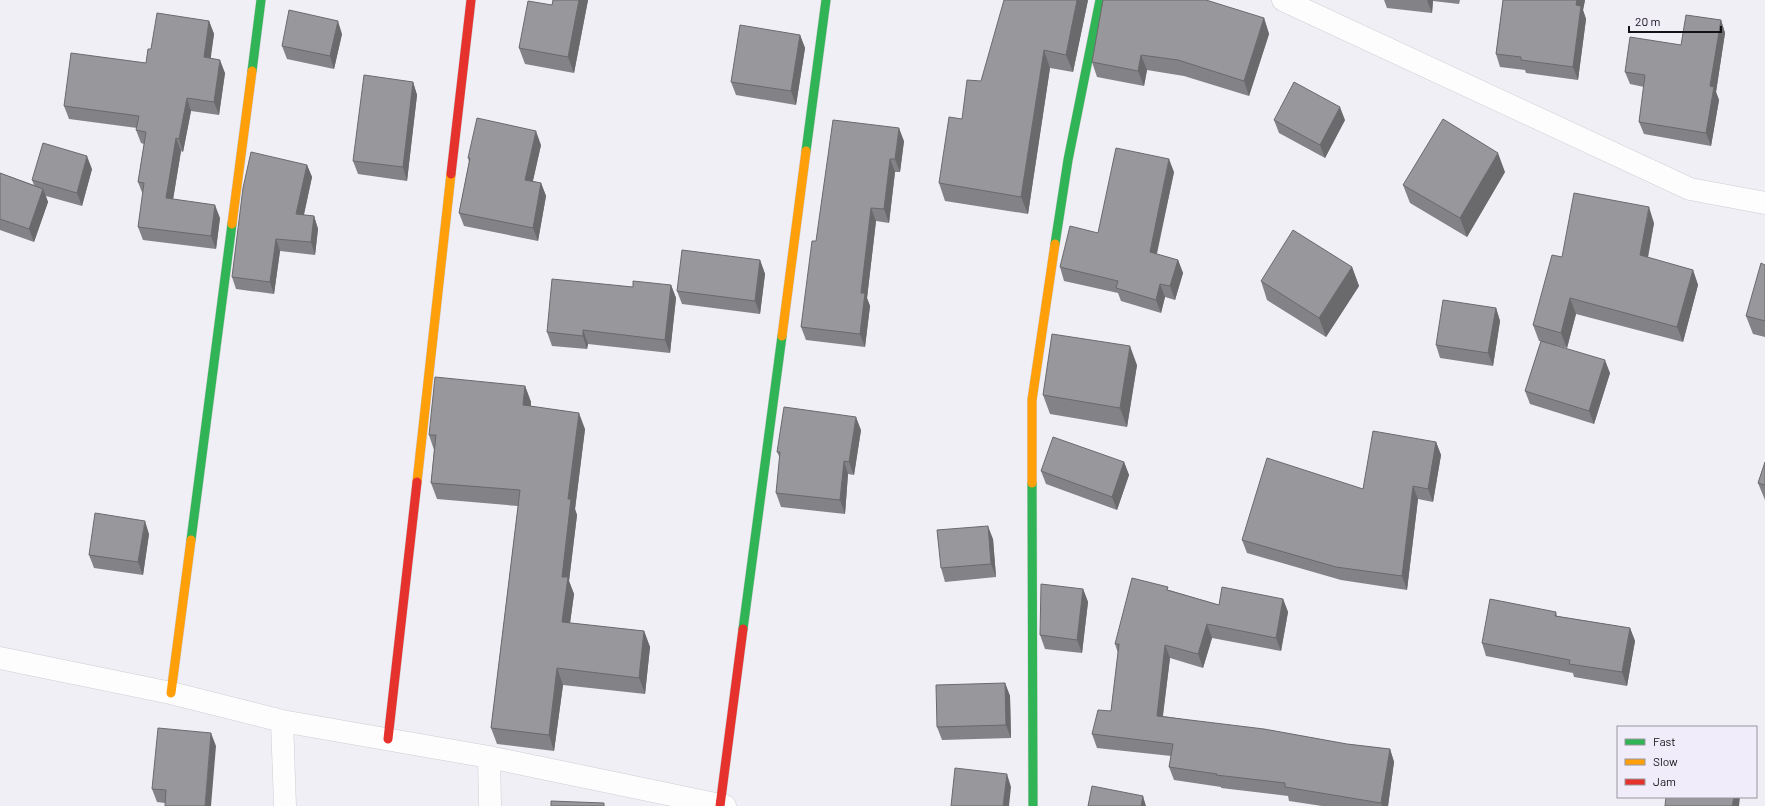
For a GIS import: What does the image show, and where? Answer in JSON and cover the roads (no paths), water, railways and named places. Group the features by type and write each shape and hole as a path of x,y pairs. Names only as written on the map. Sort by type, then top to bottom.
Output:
{"street":[{"path":"171,693 261,0"},
{"path":"388,739 471,0"},
{"path":"0,658 171,693 282,720 489,757 721,806 826,0"},
{"path":"1033,806 1032,400 1068,160 1100,0"},
{"path":"1283,0 1690,189 1765,202"},
{"path":"282,720 285,806"},
{"path":"489,757 490,806"}]}
